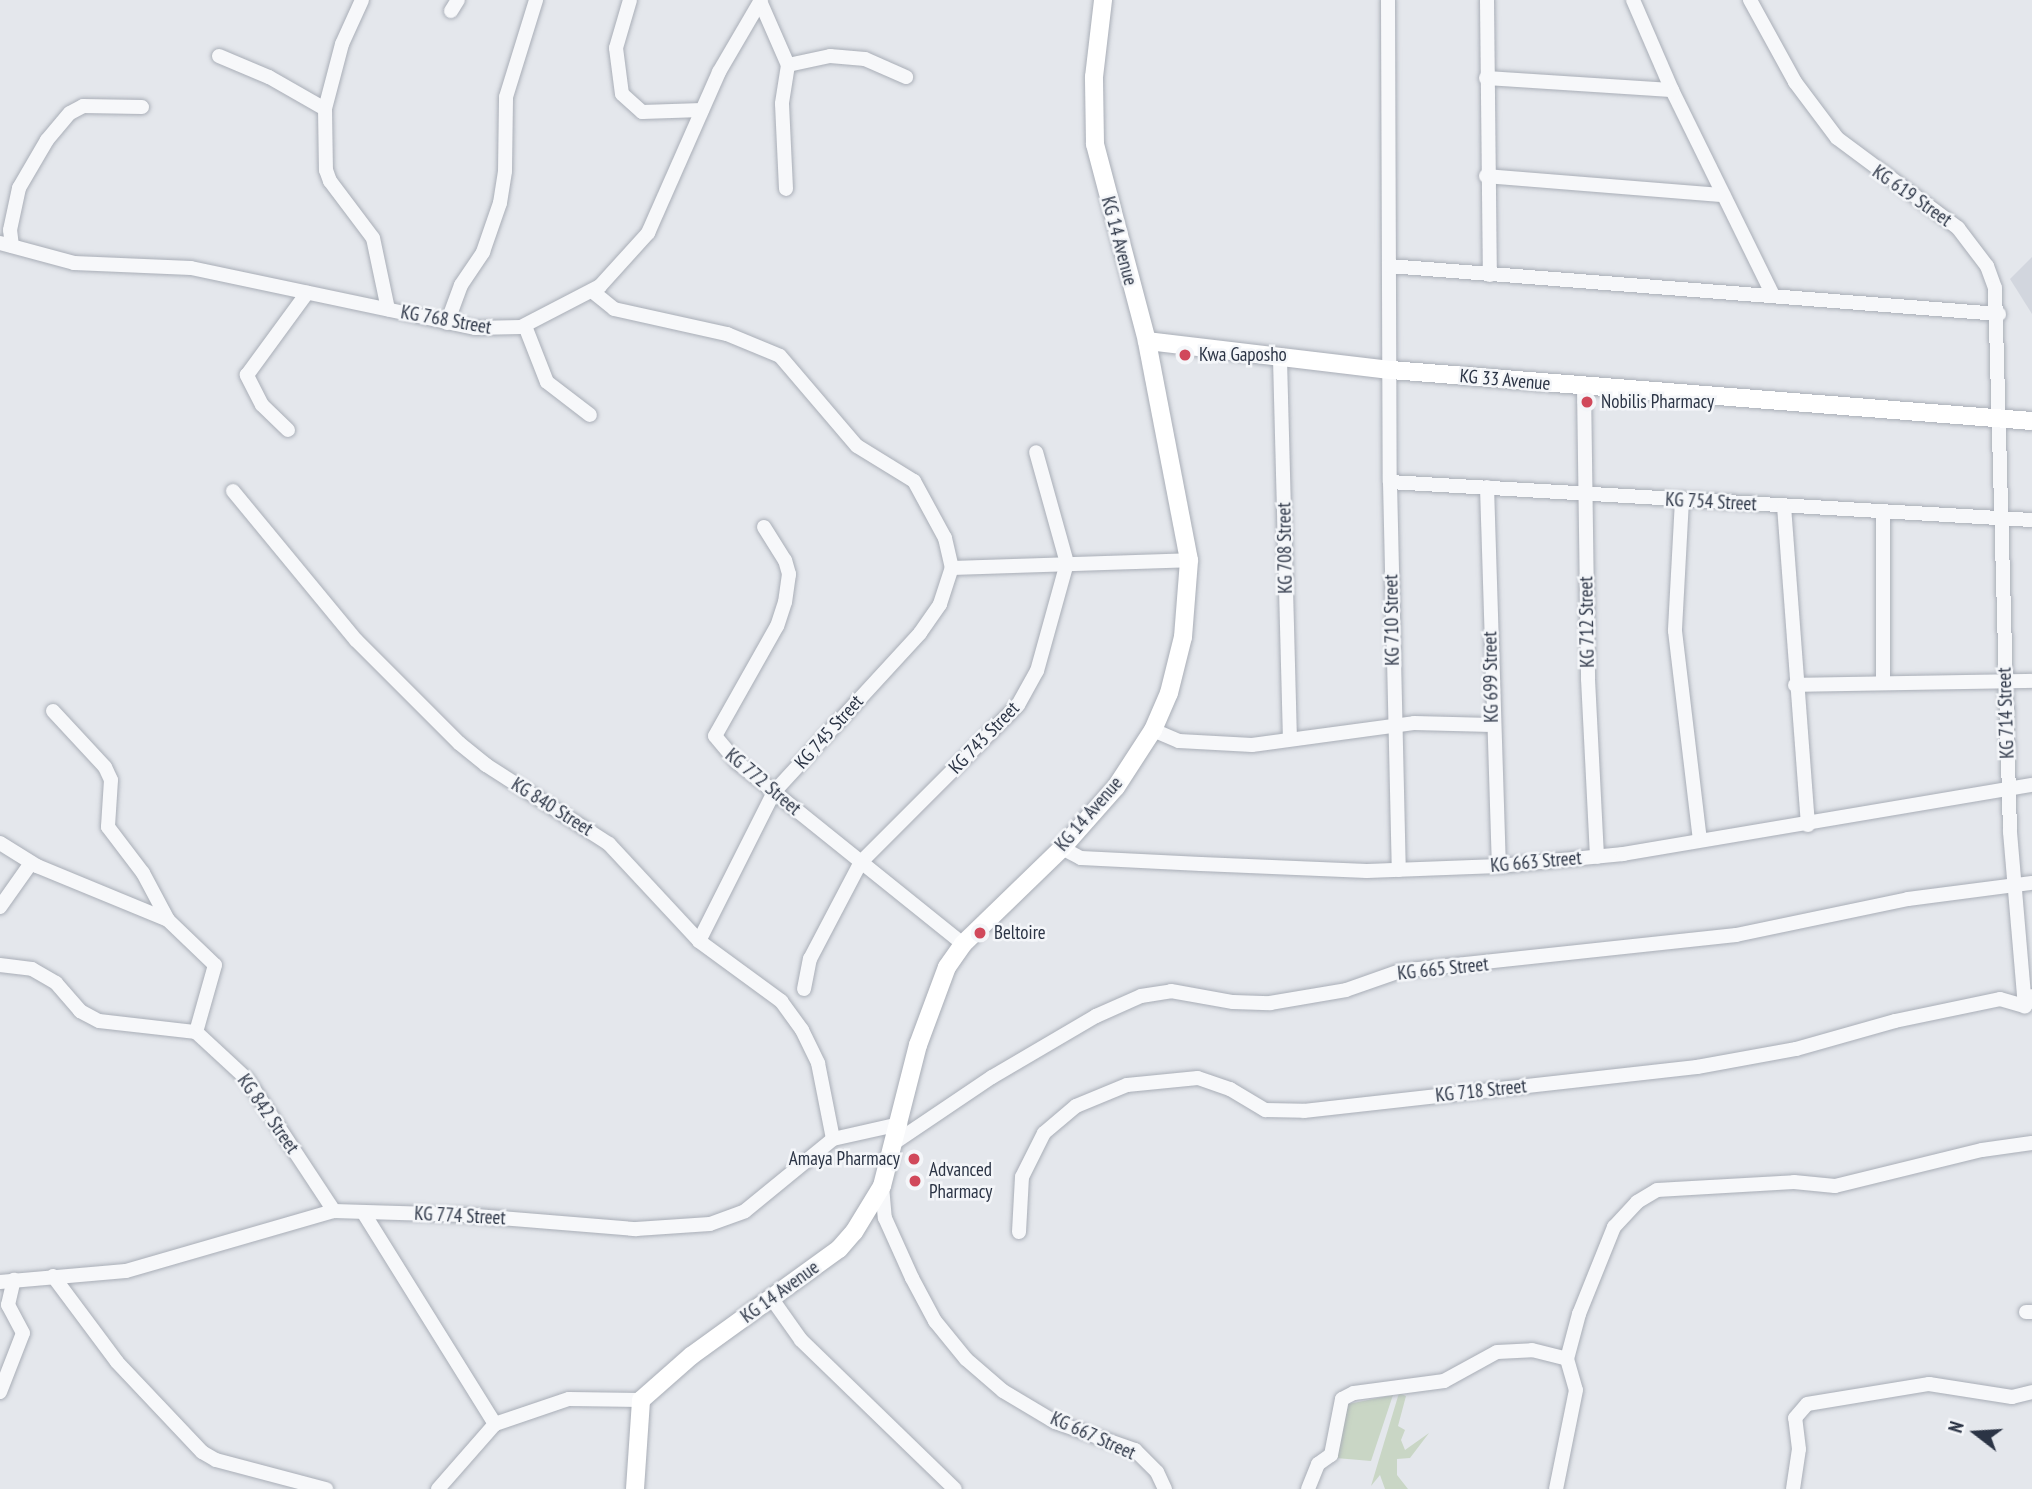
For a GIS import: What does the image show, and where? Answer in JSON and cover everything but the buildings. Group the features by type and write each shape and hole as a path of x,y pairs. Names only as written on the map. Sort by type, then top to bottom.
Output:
{"main road":[{"name":"KG 14 Avenue","path":"641,1400 691,1356 839,1249 867,1214 883,1186 932,999 963,944 1062,848 1116,787 1153,730 1180,657 1189,560 1147,341 1095,144 1094,77 1103,0"},
{"name":"KG 33 Avenue","path":"1147,341 1280,359 1391,370 2032,421"},
{"path":"635,1489 641,1400"}],"street":[{"path":"362,0 342,44 325,109 330,181 373,238 388,309"},
{"path":"447,323 461,285 483,252 499,203 505,171 506,97 536,0"},
{"path":"630,0 616,48 622,94 642,112 702,110"},
{"name":"KG 710 Street","path":"1388,0 1390,482 1399,870"},
{"path":"1487,0 1486,176 1490,275"},
{"path":"1633,0 1672,90 1772,293"},
{"name":"KG 619 Street","path":"1750,0 1795,82 1837,138 1972,243 1987,266 1999,314 2000,419"},
{"path":"760,1 789,65 782,104 786,189"},
{"name":"KG 768 Street","path":"6,245 74,263 171,265 447,323 500,329 525,326 592,291 633,254 660,216 702,110 760,1"},
{"path":"219,56 270,77 325,109"},
{"path":"789,65 830,56 865,58 906,77"},
{"path":"1486,78 1672,90"},
{"path":"6,245 19,188 47,140 71,113 83,106 142,107"},
{"path":"1486,176 1723,195"},
{"path":"1389,266 1772,293 1999,314"},
{"path":"592,291 614,309 727,334 780,356 857,446 914,481 945,538 952,568 1189,560"},
{"path":"288,430 262,405 247,375 307,293"},
{"path":"525,326 547,382 590,415"},
{"name":"KG 708 Street","path":"1280,359 1290,738"},
{"name":"KG 712 Street","path":"1584,387 1597,857"},
{"name":"KG 714 Street","path":"2000,419 2008,790 2015,885 2029,1001"},
{"path":"1036,452 1067,563"},
{"name":"KG 754 Street","path":"1390,482 2032,520"},
{"name":"KG 699 Street","path":"1488,487 1492,725 1499,866"},
{"name":"KG 840 Street","path":"233,491 356,639 459,743 610,844 699,941 781,1001 802,1030 818,1063 833,1139"},
{"path":"1682,500 1675,631 1700,841"},
{"path":"1784,506 1795,685 1808,825"},
{"path":"1883,511 1883,683"},
{"name":"KG 772 Street","path":"764,527 785,560 789,575 785,602 777,626 715,736 721,747 774,792 963,944"},
{"name":"KG 743 Street","path":"804,989 810,959 861,862 1027,692 1067,563"},
{"name":"KG 745 Street","path":"699,941 774,792 920,633 940,604 952,568"},
{"path":"1795,685 2032,681"},
{"path":"0,965 32,969 56,983 80,1011 99,1021 196,1032 215,965 167,920 143,873 108,827 111,780 105,767 53,711"},
{"path":"1153,730 1179,741 1270,744 1290,738 1394,725 1492,725"},
{"name":"KG 663 Street","path":"1062,848 1081,858 1399,870 1499,866 1597,857 1808,825 2032,785"},
{"path":"0,843 32,863 167,920"},
{"path":"0,907 32,863"},
{"name":"KG 665 Street","path":"894,1143 992,1077 1096,1016 1141,996 1171,991 1233,1002 1270,1003 1346,990 1400,971 1736,935 1908,899 2032,883"},
{"name":"KG 718 Street","path":"1018,1232 1023,1177 1044,1133 1076,1106 1127,1085 1198,1078 1230,1089 1265,1110 1304,1111 1697,1067 1796,1049 1895,1021 2000,999 2029,1001"},
{"name":"KG 842 Street","path":"196,1032 247,1079 334,1211"},
{"name":"KG 774 Street","path":"7,1281 126,1271 194,1255 334,1211 636,1229 710,1224 745,1211 833,1139 900,1124"},
{"path":"1556,1489 1576,1390 1567,1359 1579,1314 1614,1227 1637,1202 1657,1191 1786,1182 1835,1186 1982,1150 2032,1143"},
{"name":"KG 667 Street","path":"883,1186 885,1218 912,1278 935,1321 967,1359 1003,1391 1055,1422 1135,1450 1157,1472 1166,1489"},
{"path":"363,1212 495,1424"},
{"path":"52,1276 117,1362 202,1452 216,1460 326,1489"},
{"path":"0,1392 23,1333 8,1305 7,1281"},
{"path":"772,1299 801,1340 955,1489"},
{"path":"1307,1489 1318,1464 1331,1455 1342,1399 1354,1393 1444,1381 1497,1352 1532,1350 1567,1359"},
{"path":"1793,1489 1799,1449 1795,1418 1807,1404 1929,1384 2012,1397 2032,1392"},
{"path":"438,1489 495,1424 569,1399 641,1400"}],"shaded area":[{"path":"2032,257 2032,314 2010,279"}],"green space":[{"path":"1399,1393 1406,1396 1398,1426 1405,1430 1401,1440 1405,1450 1429,1433 1410,1458 1397,1459 1397,1475 1408,1489 1385,1489 1380,1475 1371,1486"},
{"path":"1393,1395 1371,1461 1336,1458 1348,1404"}],"place":[{"name":"Kwa Gaposho","path":"1185,355"},
{"name":"Nobilis Pharmacy","path":"1587,402"},
{"name":"Beltoire","path":"980,933"},
{"name":"Amaya Pharmacy","path":"914,1159"},
{"name":"Advanced Pharmacy","path":"915,1181"}]}
